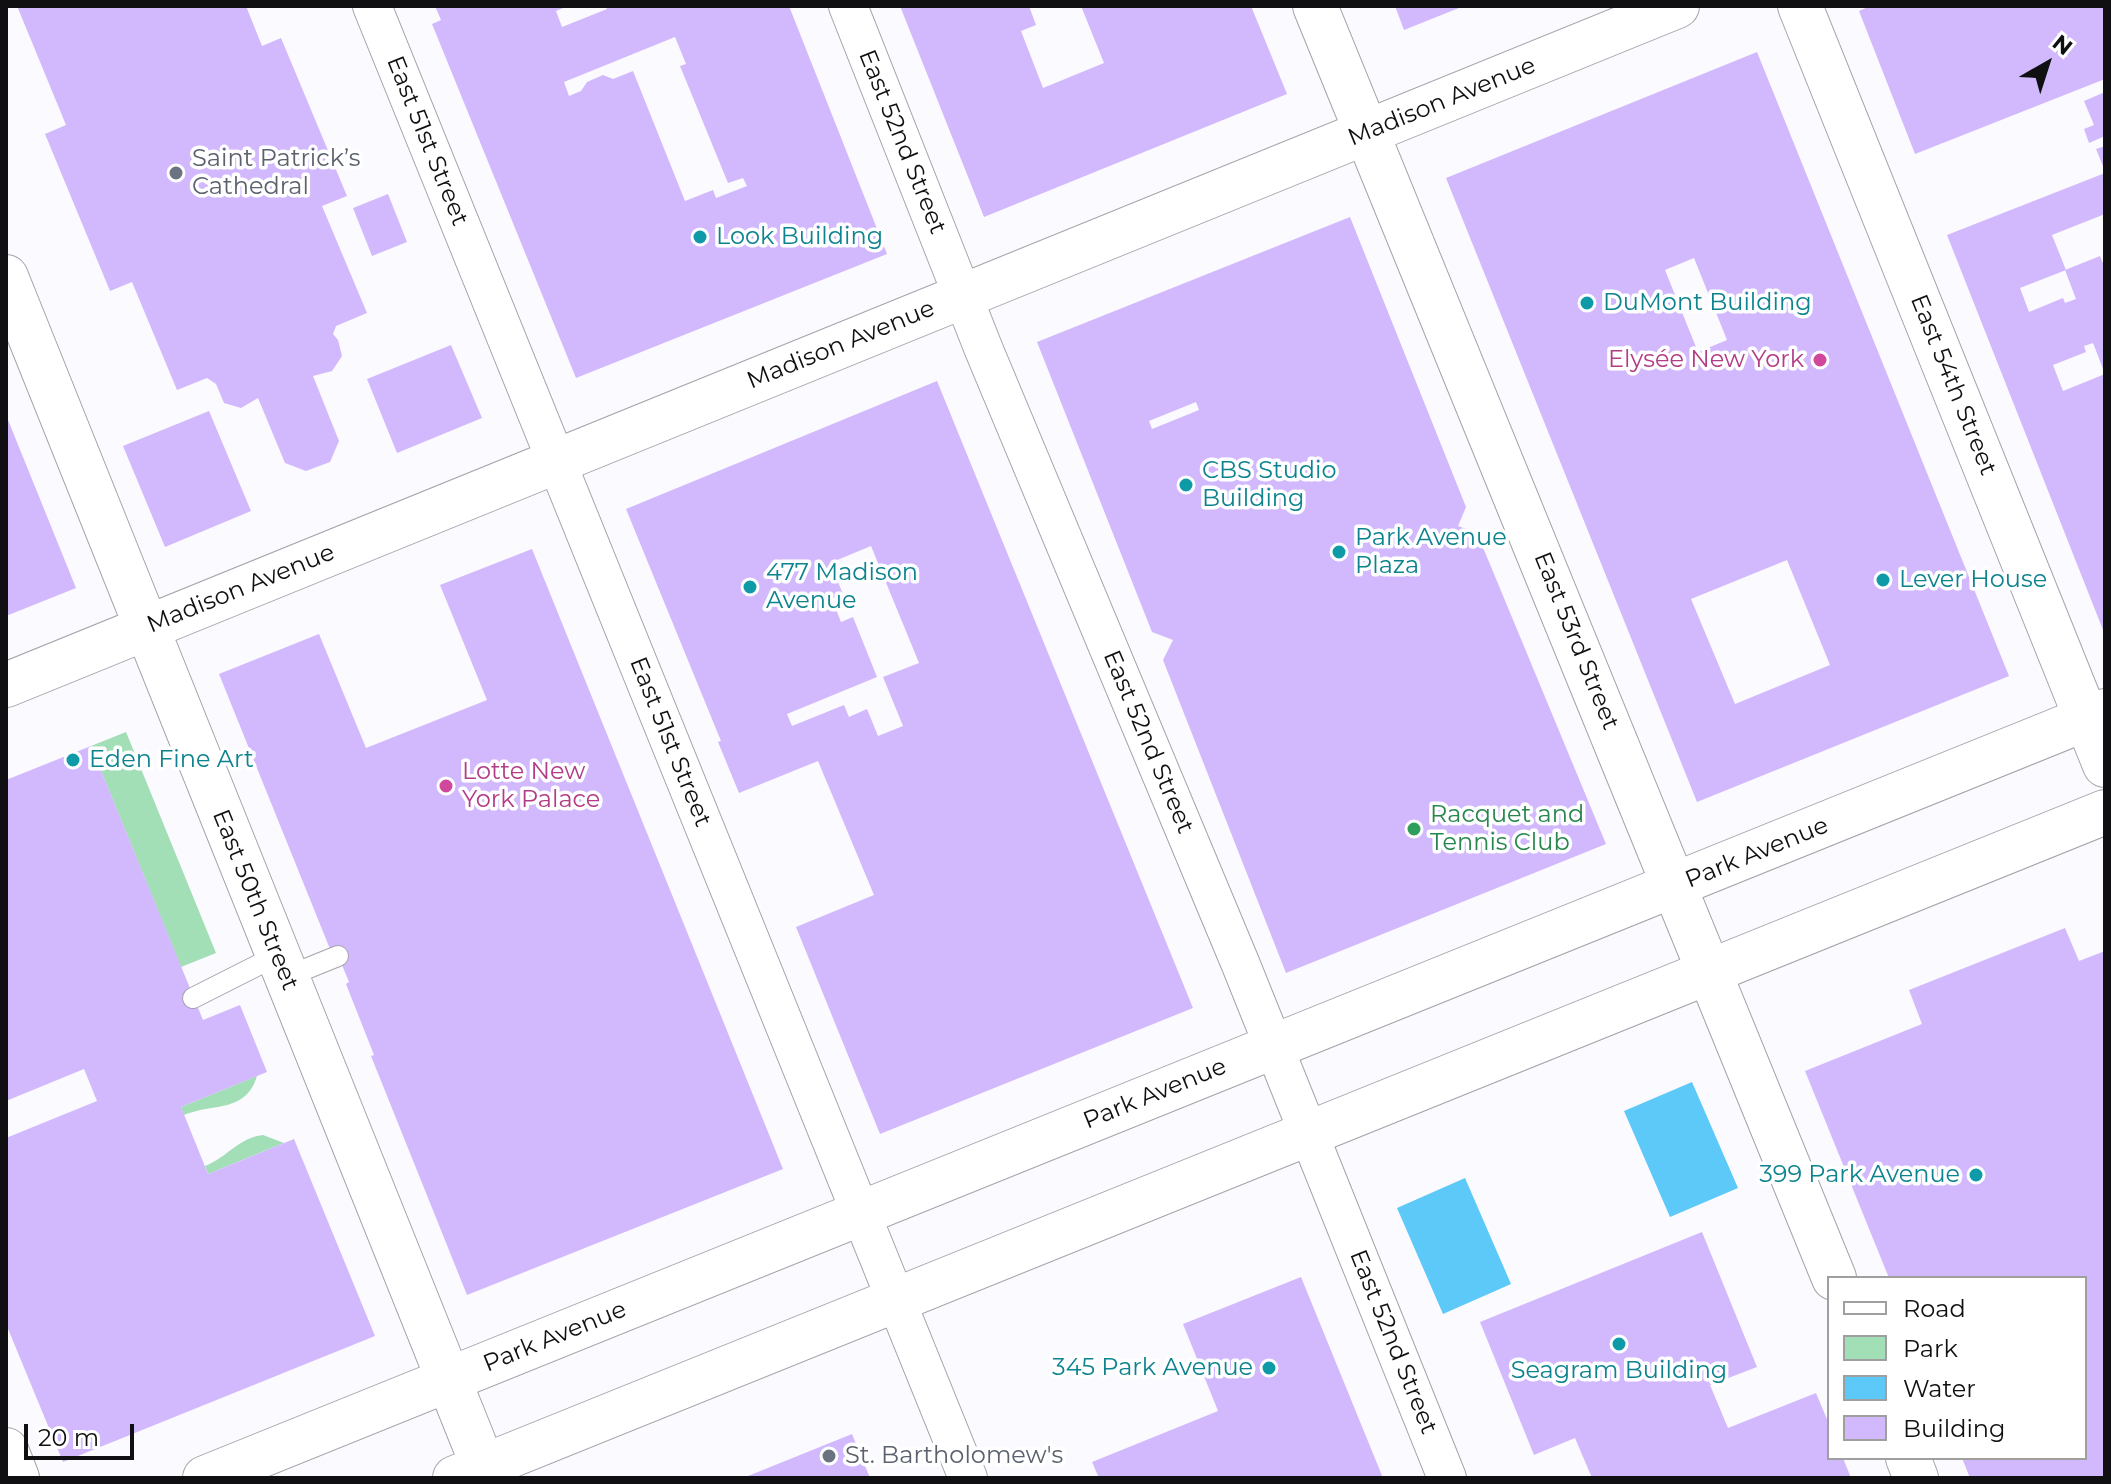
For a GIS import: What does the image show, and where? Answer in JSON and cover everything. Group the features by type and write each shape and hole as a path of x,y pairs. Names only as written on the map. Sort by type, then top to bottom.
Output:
{"main road":[{"name":"East 53rd Street","path":"1315,6 1833,1276"},
{"name":"Madison Avenue","path":"6,685 1677,6"},
{"name":"East 54th Street","path":"1800,6 2096,714 2105,765"},
{"name":"East 50th Street","path":"6,277 144,628 449,1380 475,1474"},
{"name":"Park Avenue","path":"205,1478 2096,714"},
{"path":"475,1474 897,1300 2105,812"},
{"path":"6,1450 17,1478"}],"street":[{"name":"East 51st Street","path":"372,6 968,1478"},
{"name":"East 52nd Street","path":"848,6 963,295 1274,1046 1447,1478"}],"lane":[{"path":"193,998 282,966 338,956"}],"green space":[{"path":"126,732 216,953 181,967 91,746"},
{"path":"257,1076 252,1088 237,1101 184,1115 181,1107"},
{"path":"263,1135 284,1143 208,1174 205,1166 247,1140"}],"water":[{"path":"1692,1082 1738,1188 1670,1217 1624,1111"},
{"path":"1465,1178 1511,1284 1443,1314 1397,1208"}],"building":[{"name":"Saint Patrick’s Cathedral","path":"17,6 246,6 262,46 281,38 347,196 322,206 367,313 336,326 333,334 342,356 332,371 313,376 339,441 330,462 306,471 285,463 258,398 241,408 224,403 216,384 207,378 177,390 132,282 110,291 45,134 66,125"},
{"path":"435,6 568,6 556,11 562,27 607,9 606,6 789,6 887,254 576,378 432,24 441,20","holes":["675,37 686,64 680,66 728,183 743,178 747,186 716,198 713,190 685,201 633,71 613,79 603,75 587,82 581,91 569,96 564,82"]},
{"path":"900,6 1029,6 1036,25 1021,31 1043,88 1104,63 1081,6 1251,6 1287,94 984,217"},
{"path":"1395,6 1464,6 1404,30"},
{"path":"1870,6 2105,6 2105,79 1915,154 1859,11"},
{"path":"1757,52 2009,676 1697,802 1446,178","holes":["1694,258 1727,340 1698,352 1665,270","1787,560 1830,665 1735,704 1691,599"]},
{"path":"2105,92 2105,136 2089,143 2084,129 2094,125 2084,101"},
{"path":"2105,146 2105,171 2096,149"},
{"path":"2105,173 2105,214 2052,235 2066,270 2100,256 2105,268 2105,374 2105,635 1947,235","holes":["2065,270 2076,299 2065,303 2063,298 2029,312 2020,288","2093,343 2105,374 2063,391 2053,365 2086,352 2084,346"]},
{"path":"388,194 407,242 372,256 353,208"},
{"path":"1350,217 1466,507 1458,526 1477,533 1606,844 1286,973 1163,660 1173,640 1152,632 1037,342","holes":["1196,402 1199,410 1152,429 1149,421"]},
{"path":"451,345 482,418 397,453 367,379"},
{"path":"937,381 1193,1008 880,1134 796,927 874,895 818,761 739,793 718,742 721,741 626,509","holes":["871,546 919,663 883,677 903,726 878,736 867,709 849,717 844,705 792,726 787,714 877,677 853,617 841,622 832,599 843,594 830,563"]},
{"path":"209,411 251,511 165,547 123,446"},
{"path":"6,415 76,588 6,616"},
{"path":"532,549 783,1169 467,1295 371,1056 374,1055 346,984 349,982 335,948 330,949 219,674 319,634 366,748 487,700 440,585"},
{"path":"91,746 203,1020 240,1005 267,1072 181,1107 208,1174 294,1139 375,1336 63,1462 6,1324 6,1138 97,1101 84,1069 6,1101 6,780"},
{"name":"399 Park Avenue","path":"2065,928 2079,961 2105,951 2105,1478 1970,1478 1963,1460 2087,1460 2087,1276 1888,1276 1805,1071 1922,1024 1909,990"},
{"name":"Seagram Building","path":"1702,1232 1757,1367 1710,1385 1728,1428 1816,1393 1827,1419 1827,1460 1844,1460 1851,1478 1592,1478 1575,1438 1534,1455 1480,1322"},
{"name":"345 Park Avenue","path":"1301,1277 1383,1478 1099,1478 1092,1462 1218,1411 1183,1324"},
{"name":"St. Bartholomew's","path":"852,1434 870,1478 743,1478"}],"place":[{"name":"Saint Patrick’s Cathedral","path":"176,173"},
{"name":"Look Building","path":"700,237"},
{"name":"DuMont Building","path":"1587,303"},
{"name":"Elysée New York","path":"1820,360"},
{"name":"CBS Studio Building","path":"1186,485"},
{"name":"Park Avenue Plaza","path":"1339,552"},
{"name":"Lever House","path":"1883,580"},
{"name":"477 Madison Avenue","path":"750,587"},
{"name":"Eden Fine Art","path":"73,760"},
{"name":"Lotte New York Palace","path":"446,786"},
{"name":"Racquet and Tennis Club","path":"1414,829"},
{"name":"399 Park Avenue","path":"1976,1175"},
{"name":"Seagram Building","path":"1619,1344"},
{"name":"345 Park Avenue","path":"1269,1368"},
{"name":"St. Bartholomew's","path":"829,1456"}]}
